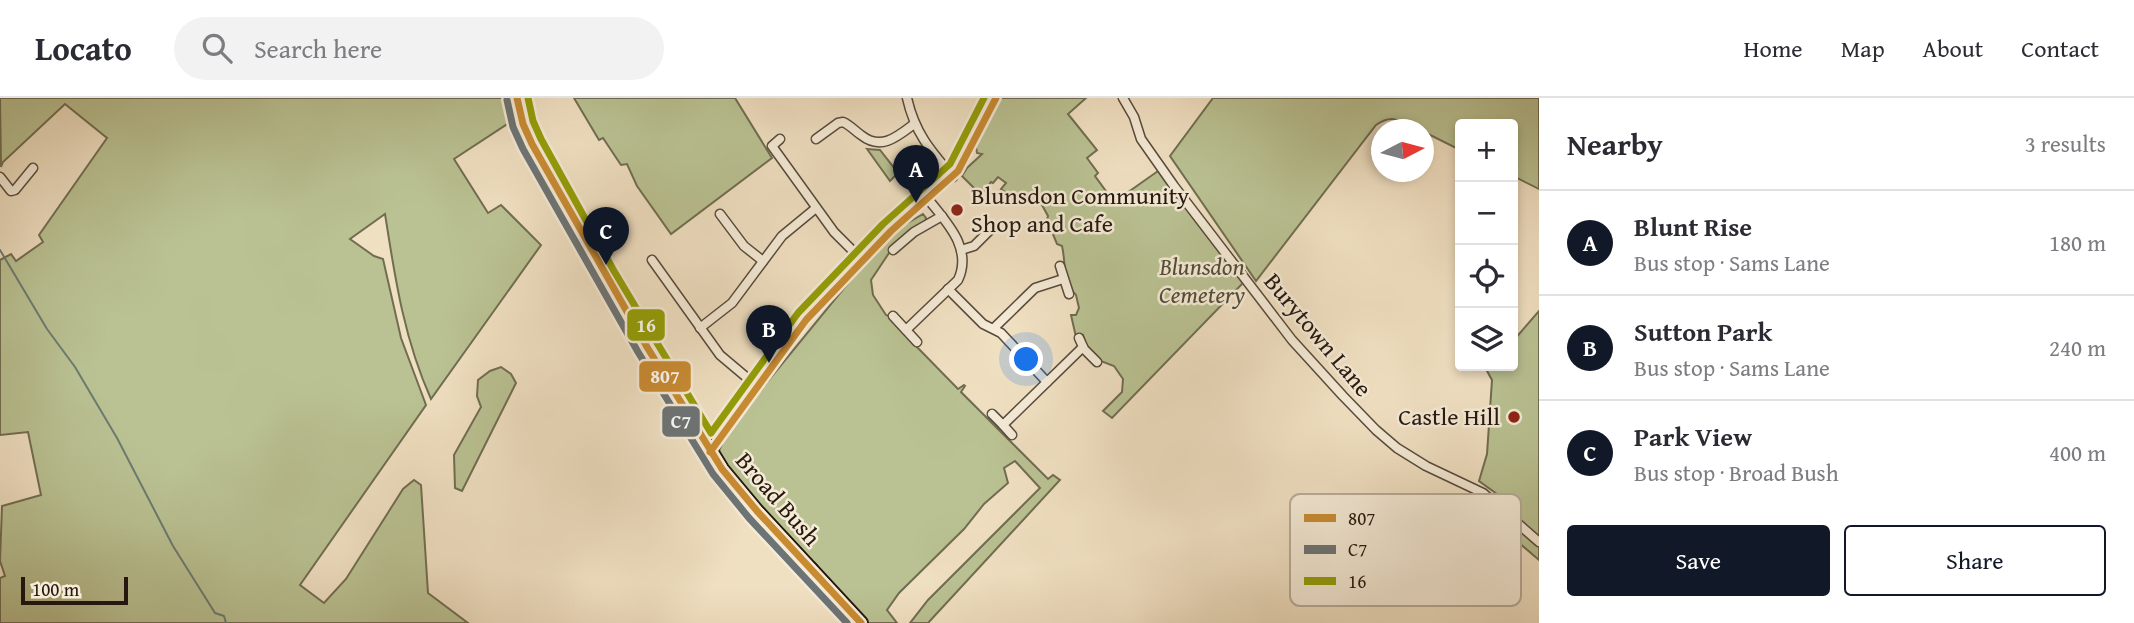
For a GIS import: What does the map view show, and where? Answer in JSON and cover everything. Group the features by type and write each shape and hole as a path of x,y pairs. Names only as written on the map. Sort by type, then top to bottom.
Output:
{"main road":[{"name":"Broad Bush","path":"517,98 523,124 532,144 646,347 710,452 741,494 861,623"}],"street":[{"path":"907,98 914,124 926,145 953,177"},
{"path":"710,452 806,320 891,231 953,177 965,161 996,98"},
{"name":"Burytown Lane","path":"1123,98 1134,117 1141,139 1174,186 1292,340 1343,396 1397,448 1426,466 1484,494"},
{"path":"816,139 843,122 869,141 882,143 895,138 914,124"},
{"path":"780,139 772,146 788,177 834,232 862,260"},
{"path":"0,177 11,191 15,190 33,168"},
{"path":"906,330 961,274 961,250 956,235 928,200"},
{"path":"700,328 732,303 786,232 816,208"},
{"path":"720,214 744,246 763,261"},
{"path":"906,254 896,248 914,232 942,216"},
{"path":"726,223 734,217"},
{"path":"961,250 974,246 990,230"},
{"path":"652,260 725,361 758,387"},
{"path":"1060,266 1069,294"},
{"path":"662,274 670,268"},
{"path":"994,328 1035,288 1063,279"},
{"path":"948,289 983,324 994,328 1007,339 1047,382"},
{"path":"893,316 917,342"},
{"path":"1079,338 1083,347 1097,362"},
{"path":"1003,425 1083,347"},
{"path":"992,414 1012,435"},
{"name":"Burytown Lane","path":"1521,526 1539,542"}],"green space":[{"path":"0,98 511,98 515,119 454,159 488,213 501,205 541,245 431,399 407,331 385,214 350,239 383,259 401,338 426,405 300,585 324,603 346,579 403,489 414,480 421,485 428,593 468,623 0,623 0,578 5,576 0,561 2,506 41,495 28,432 0,435 0,260 11,254 16,261 43,242 39,235 107,138 65,104 3,162 1,167"},
{"path":"574,98 735,98 772,158 671,234 637,186 627,164 621,165 603,138 599,140"},
{"name":"Blunsdon Cemetery","path":"1000,98 1086,98 1068,114 1097,150 1087,158 1098,173 1095,176 1114,202 1158,171 1243,283 1112,418 1103,411 1122,392 1123,379 1114,366 1098,360 1088,349 1083,335 1076,337 1071,315 1076,315 1079,308 1076,295 1066,278 1062,246 1057,244 1042,205 1036,201 1031,203 1024,195 1008,194 1001,189 1006,183 998,177 981,195 962,176 982,154 977,153 976,147"},
{"path":"1213,98 1539,98 1539,189 1518,178 1518,119 1455,119 1455,148 1434,137 1434,119 1371,119 1371,132 1256,281 1170,156"},
{"path":"867,149 880,150 898,173 890,181"},
{"path":"923,214 925,222 897,241 871,280 873,295 886,315 892,317 958,389 965,386 961,392 1048,479 1053,475 1060,480 928,623 910,623 928,600 1040,488 1015,461 1004,468 1008,483 984,504 964,529 899,593 887,610 897,623 861,623 816,564 785,542 721,459 719,451 723,441 763,387 849,282 904,225"},
{"name":"Castle Hill","path":"1539,311 1539,560 1521,545 1521,494 1497,494 1479,481 1487,454 1492,380 1487,371 1518,371 1518,335"},
{"path":"501,367 511,374 516,383 462,491 455,488 454,455 481,407 477,396 478,380"}],"waterway":[{"path":"0,250 117,438 173,546 215,613 224,616 226,623"}],"transit line":[{"name":"807","path":"517,98 523,124 532,144 647,347 722,469 757,511 861,623"},
{"name":"16","path":"528,98 533,121 541,139 614,271 711,433 798,313 883,224 950,164 984,98"},
{"name":"807","path":"710,452 806,320 891,231 958,171 996,98"},
{"name":"C7","path":"507,100 513,127 523,149 638,352 713,474 749,518 847,623"}],"place":[{"name":"Blunt Rise","path":"916,203"},
{"name":"Blunsdon Community Shop and Cafe","path":"957,210"},
{"name":"Park View","path":"606,265"},
{"name":"Sutton Park","path":"769,363"},
{"name":"Castle Hill","path":"1514,417"}]}
